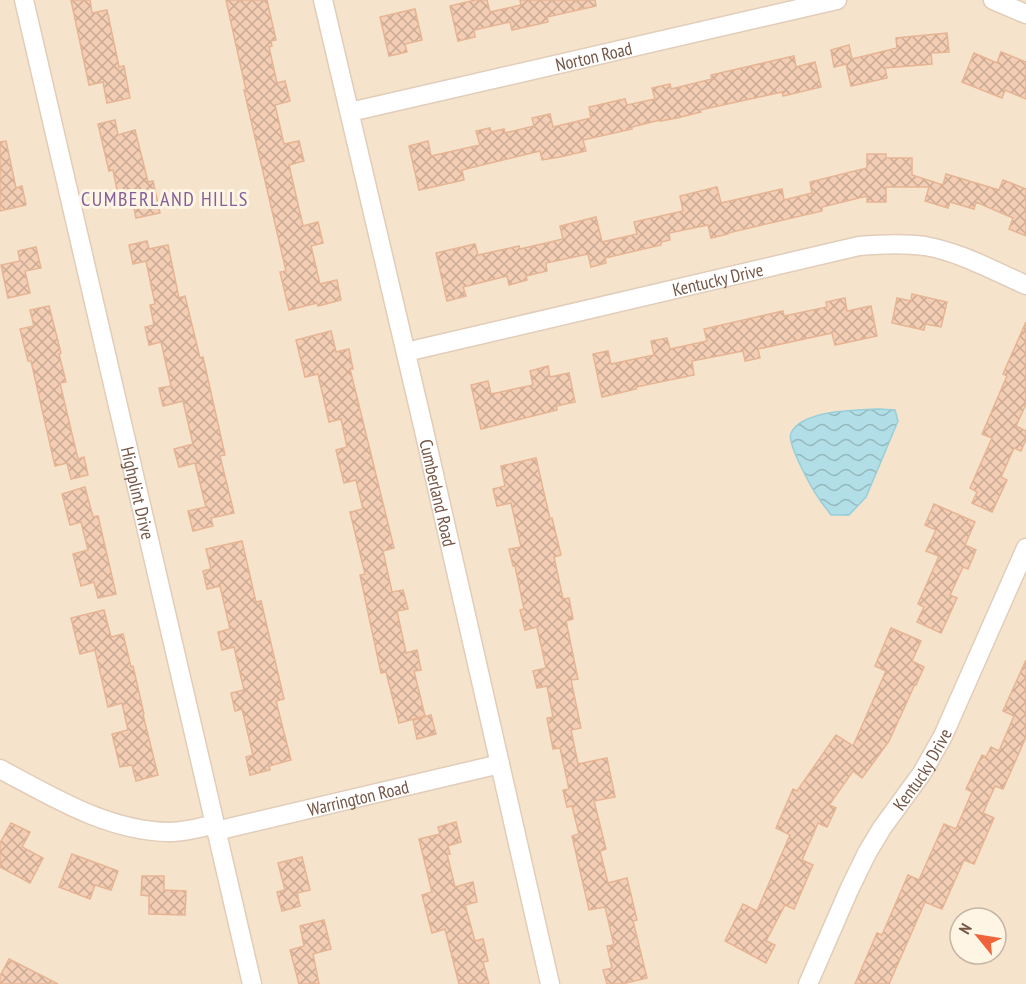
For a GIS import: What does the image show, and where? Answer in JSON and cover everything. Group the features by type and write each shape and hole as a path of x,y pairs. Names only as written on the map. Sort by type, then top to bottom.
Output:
{"street":[{"name":"Highplint Drive","path":"24,0 252,984"},
{"name":"Cumberland Road","path":"323,0 550,984"},
{"name":"Norton Road","path":"350,112 837,0"},
{"path":"993,0 1026,14"},
{"name":"Kentucky Drive","path":"406,352 859,246 900,244 943,250 1026,285"},
{"name":"Kentucky Drive","path":"808,984 867,853 882,828 922,773 943,736 1026,548"},
{"name":"Warrington Road","path":"0,769 81,811 124,826 170,832 216,828 500,764"}],"shaded area":[{"name":"CUMBERLAND HILLS","path":"0,0 1026,0 1026,984 0,984"}],"water":[{"path":"895,410 898,421 866,497 849,515 831,515 801,466 792,446 791,433 797,425 818,416 844,411"}],"building":[{"path":"71,0 90,0 92,13 107,10 119,67 124,66 130,98 107,103 103,82 89,85"},
{"path":"226,0 267,0 276,40 271,41 272,46 269,47 277,83 285,81 290,101 275,105 284,144 299,141 304,161 289,165 303,226 318,222 323,243 311,246 320,284 337,280 341,300 289,310 280,272 286,271 244,90 246,90"},
{"path":"475,0 487,0 490,12 521,5 520,0 595,0 596,6 547,17 548,22 512,30 510,22 474,30 475,37 458,41 450,6"},
{"path":"415,9 422,40 405,44 407,52 389,56 380,17"},
{"path":"947,33 949,52 931,53 932,64 885,68 887,78 851,86 846,64 834,67 831,50 849,45 852,59 897,48 896,38"},
{"path":"1001,52 1026,62 1026,99 1005,90 1002,98 962,82 974,53 997,63"},
{"path":"794,56 796,67 815,62 821,87 783,96 782,92 700,110 701,112 583,140 586,151 542,160 540,151 462,170 464,180 419,190 409,146 428,141 431,156 480,145 476,131 490,128 491,132 504,129 505,133 534,126 532,118 550,114 553,127 591,118 589,107 625,99 627,105 655,99 652,88 670,84 671,89 712,79 711,75"},
{"path":"115,120 118,135 135,130 148,182 153,181 160,213 136,218 132,197 119,200 113,170 109,171 98,124"},
{"path":"6,141 16,188 22,186 26,205 0,211 0,142"},
{"path":"867,154 886,154 886,158 912,158 912,175 943,185 946,174 999,190 1003,180 1026,189 1026,236 1009,229 1013,218 976,202 974,209 950,202 948,208 925,201 929,187 886,187 886,202 867,202 867,196 822,207 822,211 711,238 708,225 669,233 670,240 661,242 661,245 605,258 606,263 591,267 588,254 546,263 547,271 526,276 527,280 509,285 507,276 463,287 466,296 447,301 436,253 475,244 478,255 519,246 520,249 563,239 560,226 596,217 602,242 637,234 634,222 683,211 680,196 717,187 721,203 782,189 784,200 812,193 810,182 867,168"},
{"path":"147,241 149,249 168,245 179,298 185,296 200,358 203,357 225,455 220,456 234,513 211,518 213,526 193,531 188,511 206,507 195,463 179,467 174,449 193,444 183,401 163,406 159,388 171,386 161,342 149,345 145,327 154,325 150,305 155,304 146,261 133,264 129,245"},
{"path":"36,247 41,268 25,271 30,293 8,298 1,265 20,261 18,251"},
{"path":"912,294 947,302 941,327 925,324 924,330 892,323 897,298 911,301"},
{"path":"845,298 847,311 871,306 877,336 835,345 832,333 758,349 760,358 745,361 743,351 692,361 694,375 636,387 636,389 602,397 593,354 608,351 611,364 654,355 651,341 667,338 670,349 707,341 704,329 783,311 784,316 827,307 826,302"},
{"path":"49,306 66,382 60,383 78,459 84,457 88,475 71,479 67,463 55,466 31,361 28,361 20,329 34,326 30,310"},
{"path":"1026,322 1026,404 1016,426 1026,431 1026,439 1021,451 1014,448 1001,477 1007,480 992,512 972,503 977,492 970,488 992,438 982,434 1007,376 1003,374"},
{"path":"331,331 336,352 349,349 353,369 350,369 394,548 383,551 392,592 403,590 408,609 397,611 406,653 417,650 421,670 414,671 425,716 399,723 386,672 381,673 360,575 365,574 350,512 363,509 356,480 344,483 336,450 347,447 341,419 329,422 318,374 305,377 296,340"},
{"path":"548,366 550,377 569,373 575,402 556,406 557,410 481,429 471,385 488,381 491,394 533,385 530,371"},
{"path":"536,458 561,555 554,557 563,599 569,598 573,619 566,621 578,679 571,680 581,728 571,730 578,764 607,758 615,797 594,801 606,849 600,851 608,883 627,878 637,920 633,921 647,978 622,984 607,984 603,970 612,968 607,946 614,945 605,907 589,910 572,836 579,834 572,806 567,807 563,790 569,789 560,748 553,749 547,718 553,717 547,686 537,688 533,671 546,668 537,627 525,630 520,610 524,609 509,549 521,547 511,503 497,506 493,489 505,486 501,466"},
{"path":"85,487 93,517 98,516 116,594 98,598 94,582 81,586 73,554 88,550 81,522 70,525 62,494"},
{"path":"934,504 975,522 965,545 976,550 968,569 963,567 950,595 957,598 941,633 917,622 924,607 918,604 939,556 926,551 936,530 925,525"},
{"path":"242,541 256,602 261,601 284,699 276,701 291,760 269,766 270,770 250,775 246,757 253,755 242,709 235,711 231,693 244,690 234,647 222,650 218,632 230,629 220,586 207,589 203,571 211,569 206,549"},
{"path":"104,610 111,637 123,634 131,667 133,666 158,775 136,781 132,765 120,767 112,734 128,730 122,703 108,707 95,650 80,654 71,618"},
{"path":"891,628 921,641 912,661 924,667 889,741 862,778 853,771 829,805 836,808 827,827 818,823 802,860 813,865 794,909 785,905 766,941 775,945 766,963 725,941 743,904 757,911 790,835 776,828 793,789 797,791 836,735 853,746 886,671 875,666"},
{"path":"1026,660 1026,737 1003,789 995,786 983,813 994,818 974,864 964,860 942,909 925,902 889,984 855,984 877,933 882,935 908,875 919,880 944,824 956,829 972,792 966,789 982,755 986,757 991,747 999,751 1014,716 1003,711"},
{"path":"431,715 436,734 417,739 413,720"},
{"path":"456,822 461,842 448,846 450,854 447,854 455,887 473,882 477,902 465,905 475,941 483,939 488,961 483,962 489,984 459,984 445,929 432,933 422,895 432,892 419,839 440,834 438,827"},
{"path":"11,823 30,832 22,847 43,858 30,883 0,867 0,843"},
{"path":"72,854 118,871 111,890 95,885 90,899 59,887"},
{"path":"302,857 310,890 297,893 300,906 282,911 277,892 285,890 278,863"},
{"path":"142,876 164,876 164,890 186,891 185,915 149,914 149,896 141,895"},
{"path":"324,920 331,949 313,954 319,984 299,984 290,950 304,946 300,926"},
{"path":"9,959 58,984 0,984 0,976"}],"district":[{"name":"CUMBERLAND HILLS","path":"165,199"}]}
